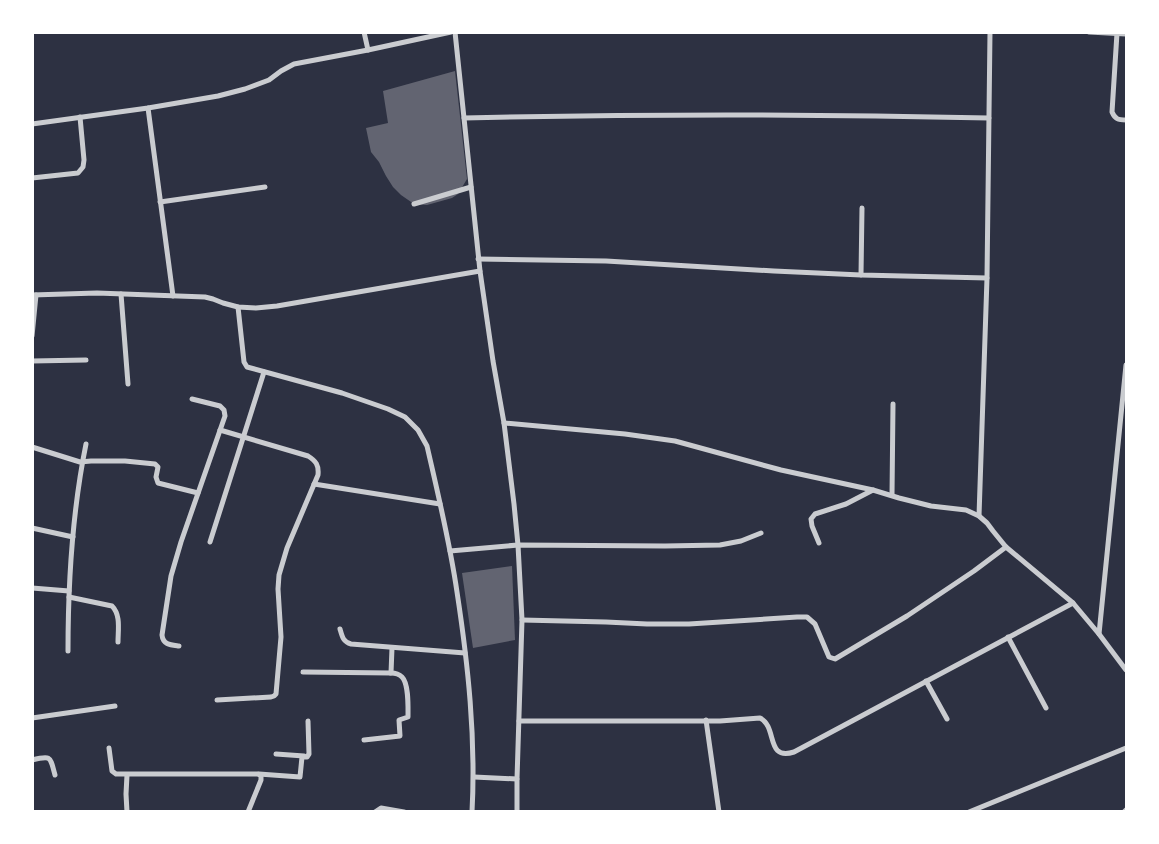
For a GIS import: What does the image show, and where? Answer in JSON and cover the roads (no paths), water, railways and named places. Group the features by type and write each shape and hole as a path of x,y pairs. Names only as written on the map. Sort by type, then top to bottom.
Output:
{"street":[{"path":"364,32 368,50"},
{"path":"32,124 218,96 269,80 294,64 451,32"},
{"path":"455,32 478,259 504,423 518,545 522,620 517,812"},
{"path":"979,516 987,278 990,32"},
{"path":"1089,32 1126,34"},
{"path":"1117,33 1112,112 1114,118 1126,120"},
{"path":"148,108 173,296"},
{"path":"464,118 569,115 989,118"},
{"path":"32,178 78,173 84,167 80,117"},
{"path":"160,202 265,187"},
{"path":"414,204 471,187"},
{"path":"861,275 862,208"},
{"path":"478,259 606,261 861,275 987,278"},
{"path":"32,336 34,295 64,293 205,297 238,307 256,308 284,305 480,271"},
{"path":"121,294 128,384"},
{"path":"238,307 245,365 249,368 342,393 388,409 405,417 418,430 427,446 450,551 465,654 471,715 474,777 472,812"},
{"path":"32,361 86,360"},
{"path":"1100,634 1126,365"},
{"path":"210,542 264,372"},
{"path":"179,646 168,644 162,639 171,576 181,542 226,416 220,406 192,399"},
{"path":"892,495 893,404"},
{"path":"504,423 625,434 675,441 781,470 873,490 931,506 966,510 979,516 1006,547 1073,603 1100,634 1126,670"},
{"path":"217,700 271,697 276,694 281,636 279,575 286,548 318,474 315,460 308,456 220,430"},
{"path":"68,651 69,591 73,537 86,444"},
{"path":"32,447 75,461 125,461 155,464 158,467 156,477 158,483 198,493"},
{"path":"314,484 440,504"},
{"path":"819,543 811,519 815,514 846,504 873,490"},
{"path":"32,528 73,537"},
{"path":"450,551 518,545 713,545 741,541 761,533"},
{"path":"522,620 689,624 807,617 815,624 829,657 836,659 907,616 1006,547"},
{"path":"32,588 69,591"},
{"path":"69,597 112,606 118,615 118,642"},
{"path":"518,721 733,720 760,718 768,726 774,746 779,752 786,754 794,752 1073,603"},
{"path":"340,629 343,640 351,644 465,654"},
{"path":"1008,637 1046,708"},
{"path":"391,673 392,648"},
{"path":"303,672 391,673 398,674 403,678 406,683 408,718 400,718 399,720 399,737 364,740"},
{"path":"926,681 947,719"},
{"path":"32,718 115,706"},
{"path":"276,754 307,757 310,754 308,720"},
{"path":"706,720 719,812"},
{"path":"109,748 112,771 118,775 258,774 300,777 302,758 304,756"},
{"path":"969,812 1126,748"},
{"path":"32,760 43,757 49,758 55,775"},
{"path":"127,774 127,812"},
{"path":"248,812 261,780 261,776 258,774"},
{"path":"474,777 517,779"},
{"path":"374,812 381,808 404,812"}]}
